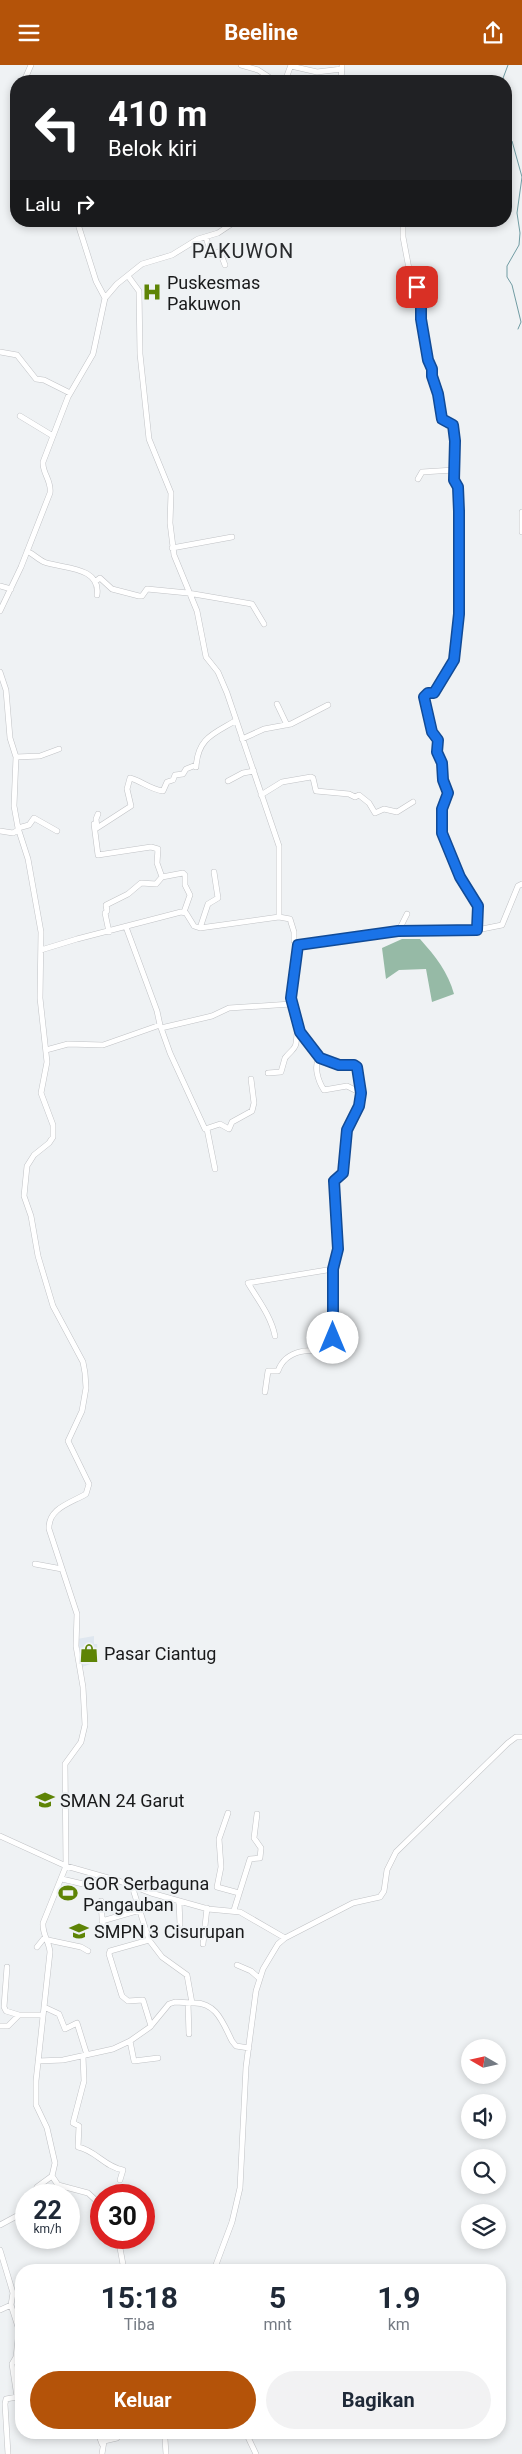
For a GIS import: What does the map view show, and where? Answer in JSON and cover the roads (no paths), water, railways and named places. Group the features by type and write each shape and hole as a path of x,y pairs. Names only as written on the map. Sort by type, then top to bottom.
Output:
{"street":[{"path":"241,65 258,70 266,75"},
{"path":"291,65 317,72 342,67"},
{"path":"79,227 96,281 105,298"},
{"path":"0,611 11,589 50,493 50,484 43,467 70,393 92,354 105,298 117,284 146,261 172,255 227,227"},
{"path":"402,227 410,274 421,301 421,319 428,360 438,394 442,419 453,425 455,441 454,470 459,511 460,590 456,649 454,660 444,674 441,685 434,693 428,693 424,697 432,732 438,740 437,752 442,763 443,780 448,793 442,809 442,833 460,877 478,906 477,930"},
{"path":"206,237 211,254 220,252 225,265"},
{"path":"128,276 139,291 140,353 149,439 171,493 170,523 172,548 188,593 197,611 206,657 219,675 261,795 269,811 279,845 280,917"},
{"path":"0,351 17,355 36,379 44,380 70,393"},
{"path":"20,416 53,436"},
{"path":"418,479 422,472 454,470"},
{"path":"522,512 522,532"},
{"path":"172,548 232,537"},
{"path":"27,551 44,562 84,571 96,581 98,586 97,595"},
{"path":"96,581 100,578 112,589 139,597 142,597 147,589 188,593 252,604 264,624"},
{"path":"0,586 11,589"},
{"path":"0,672 6,690 10,738 16,757 14,806 18,829 28,859 41,932 40,998 47,1062 41,1093 53,1125 53,1137 49,1143 34,1155 27,1166 24,1196 31,1215 38,1256 53,1305 83,1362 86,1388 85,1399 76,1426 68,1441 86,1477 89,1490 54,1513 49,1521 62,1569 78,1614 76,1646 83,1687 85,1725 81,1743 65,1764 66,1865 43,1923 42,1931 47,1938 50,1952 38,2061 36,2105 46,2128 55,2163 52,2176 41,2184"},
{"path":"277,705 287,725"},
{"path":"242,739 268,728 287,725 328,705"},
{"path":"162,877 157,863 158,849 151,847 98,855 93,821 97,816 98,829 131,806 127,789 130,778 143,783 150,789 163,791 167,782 173,780 176,775 183,774 186,769 196,767 199,750 206,739 235,721"},
{"path":"16,757 40,755 59,749"},
{"path":"228,781 243,773 254,771"},
{"path":"261,795 282,782 311,777 313,778 316,791 349,794 355,797 358,795 369,803 375,813 384,809 397,812 413,802"},
{"path":"0,831 11,833 29,825 34,818 57,831"},
{"path":"200,928 208,903 218,898 214,872"},
{"path":"108,932 105,913 107,911 106,905 128,894 140,883 156,884 162,877 183,873 185,875 185,885 190,895 184,912"},
{"path":"298,945 398,931 477,930 502,925 518,887 522,884"},
{"path":"41,950 184,912"},
{"path":"184,912 194,926 200,928 280,917 290,919 294,932 294,941 298,945"},
{"path":"398,931 407,914"},
{"path":"126,927 157,1011 160,1027 202,1126 207,1129 215,1169"},
{"path":"265,1392 268,1371 278,1371 281,1362 290,1354 310,1350 334,1351 333,1269 338,1249 334,1181 343,1173 347,1130 359,1106 361,1093 359,1072 354,1065 339,1065 320,1058 300,1032 291,1004 292,980 298,945"},
{"path":"46,1050 68,1044 103,1045 160,1027 212,1016 229,1008 291,1004"},
{"path":"268,1073 281,1072 285,1058 294,1052 297,1044 297,1033 300,1032"},
{"path":"320,1058 316,1064 316,1069 320,1085 324,1089 347,1086 361,1093"},
{"path":"207,1129 220,1124 229,1129 233,1122 252,1111 254,1103 251,1079"},
{"path":"275,1336 269,1315 248,1283 333,1269"},
{"path":"35,1565 62,1569"},
{"path":"216,2264 232,2222 240,2188 242,2126 249,2048 259,1979 278,1944 285,1938 352,1903 374,1900 380,1897 384,1891 387,1870 396,1852 508,1743 516,1737 522,1737"},
{"path":"228,1813 219,1839 221,1867 217,1887 239,1893"},
{"path":"234,1910 250,1859 260,1858 261,1848 254,1838 257,1814"},
{"path":"0,1836 66,1865 179,1901 207,1908 234,1910 255,1919 285,1938"},
{"path":"62,1879 83,1884"},
{"path":"132,1886 149,1940 162,1957 187,1975 190,2003 189,2034"},
{"path":"101,1901 103,1933"},
{"path":"179,1901 180,1925"},
{"path":"203,1944 207,1908"},
{"path":"102,1921 140,1910"},
{"path":"37,1947 47,1938"},
{"path":"47,1938 81,1947 88,1951"},
{"path":"149,1940 110,1951 109,1953 122,1996 128,2001 143,2001 150,2026"},
{"path":"237,1965 251,1971 259,1979"},
{"path":"7,1967 4,2007 6,2011 19,2015 43,2015"},
{"path":"38,2061 85,2056 113,2049 130,2041 150,2026 169,2004 174,2002 203,2004 214,2009 236,2046 249,2048"},
{"path":"44,2007 59,2014 65,2029 77,2023 85,2056 84,2081 74,2123 79,2126 78,2147 86,2149 113,2168 123,2170 120,2180"},
{"path":"0,2026 8,2026 19,2015"},
{"path":"130,2041 134,2061 158,2058"},
{"path":"52,2176 58,2185 90,2195"},
{"path":"0,2225 15,2217"},
{"path":"120,2249 123,2264"},
{"path":"0,2251 13,2293 11,2305 15,2318"},
{"path":"0,2310 11,2305"},
{"path":"15,2359 12,2364 15,2384"},
{"path":"3,2399 8,2454"},
{"path":"100,2439 102,2454"},
{"path":"102,2444 108,2439"},
{"path":"164,2439 166,2454"},
{"path":"249,2439 256,2454"}],"waterway":[{"path":"504,75 508,65"},
{"path":"512,141 522,177 517,213 520,233 519,245 507,266 507,277 512,285 521,322 518,329"}],"place":[{"name":"Puskesmas Pakuwon","path":"152,292"},
{"name":"Pasar Ciantug","path":"89,1653"},
{"name":"SMAN 24 Garut","path":"45,1800"},
{"name":"GOR Serbaguna Pangauban","path":"68,1893"},
{"name":"SMPN 3 Cisurupan","path":"79,1931"}],"district":[{"name":"PAKUWON","path":"243,251"}]}
